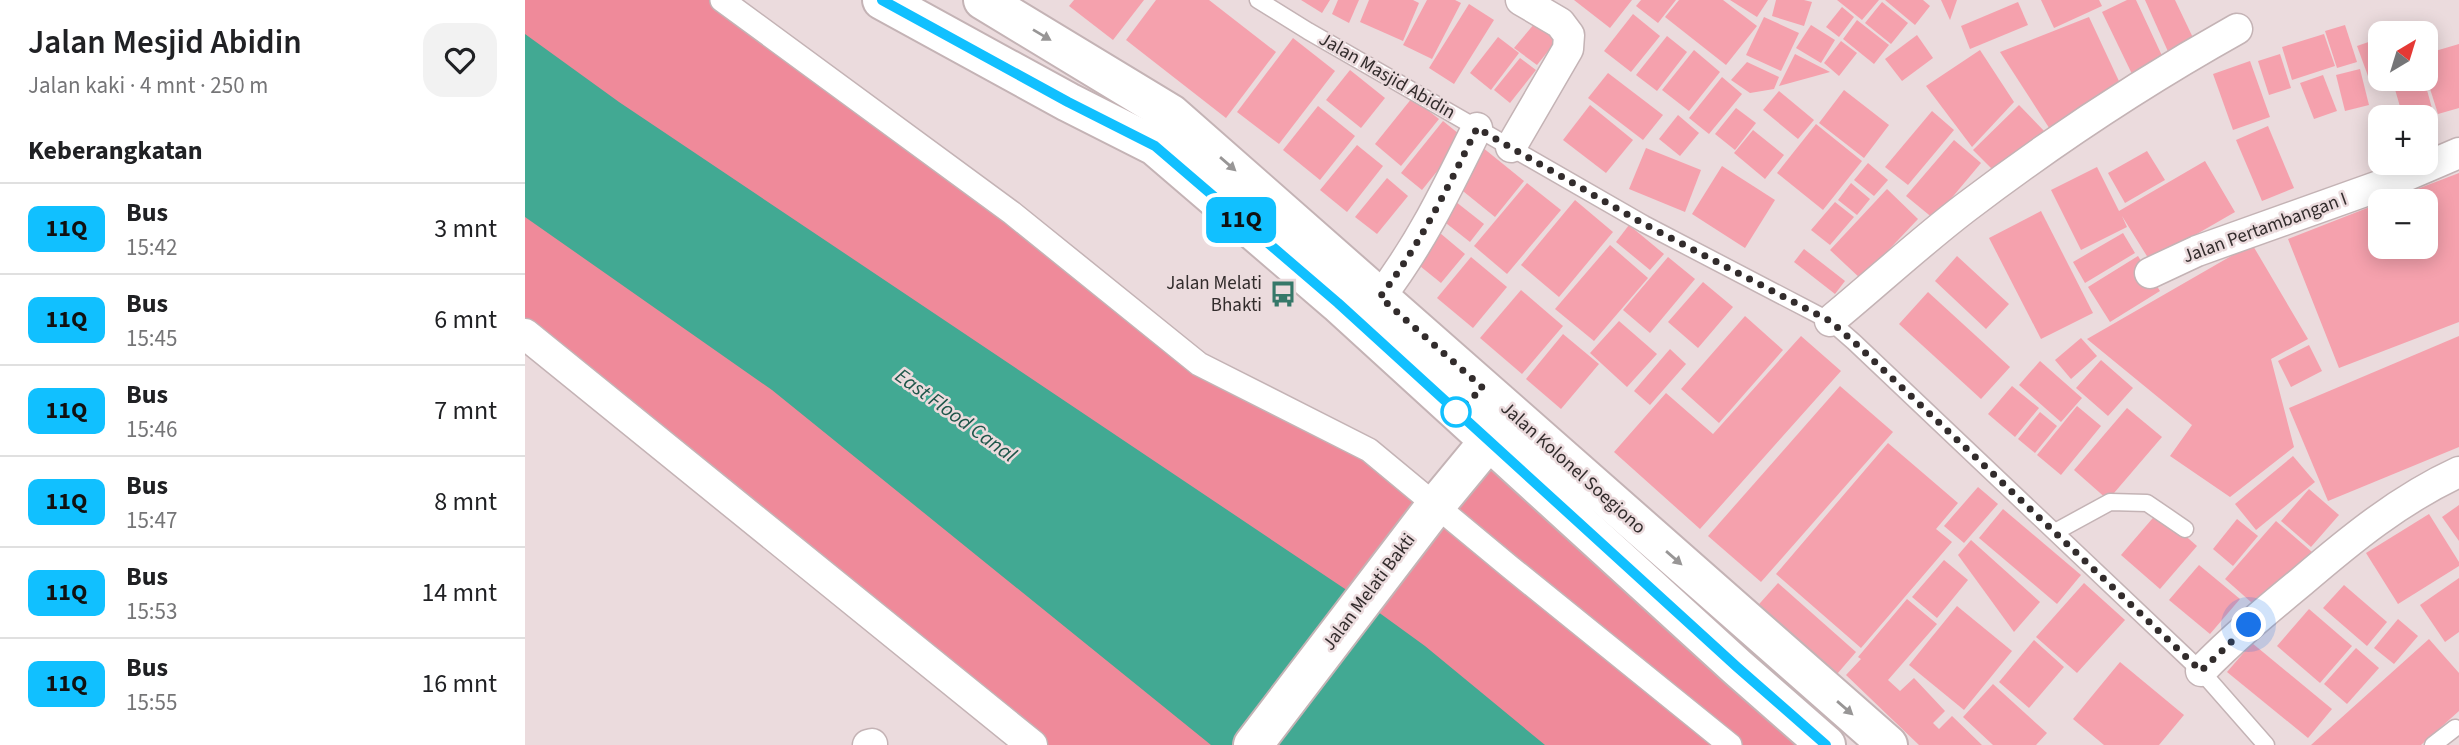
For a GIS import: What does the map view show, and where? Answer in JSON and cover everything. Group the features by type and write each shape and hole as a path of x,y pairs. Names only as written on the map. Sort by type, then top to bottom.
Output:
{"main road":[{"name":"Jalan Kolonel Soegiono","path":"882,0 1068,102 1155,146 1338,303 1488,442 1826,745"},
{"name":"Jalan Kolonel Soegiono","path":"983,0 1171,114 1888,745"},
{"name":"Jalan Melati Bakti","path":"1253,745 1436,505 1488,442"}],"street":[{"path":"722,0 1012,213 1199,364 1369,450 1730,745"},
{"path":"1511,148 1567,49 1569,34 1560,23 1521,0"},
{"path":"1830,321 1964,208 2122,99 2237,29"},
{"path":"1380,297 1404,265 1437,211 1477,128"},
{"name":"Jalan Pertambangan I","path":"2150,273 2197,251 2396,180 2459,153"},
{"path":"525,334 1032,745"},
{"path":"2201,671 2230,641 2367,527 2440,480 2459,472"}],"lane":[{"name":"Jalan Masjid Abidin","path":"1258,0 1644,224 1830,321 2201,671 2266,745"},
{"path":"2055,532 2110,502 2147,503 2185,529"},
{"path":"2433,745 2455,728"}],"shaded area":[{"path":"525,0 722,0 1199,364 1369,450 1435,505 1488,442 1826,745 1033,745 525,334"}],"water":[{"name":"East Flood Canal","path":"525,34 619,102 1363,601 1425,646 1545,745 1211,745 772,390 525,217"}],"building":[{"path":"1074,0 1144,0 1113,40 1069,6"},
{"path":"1156,0 1209,0 1276,52 1226,118 1126,40"},
{"path":"1301,0 1330,0 1322,13"},
{"path":"1338,0 1359,0 1349,23 1332,14"},
{"path":"1369,0 1413,0 1419,3 1403,41 1360,22"},
{"path":"1427,0 1455,0 1461,3 1432,59 1403,45"},
{"path":"1574,0 1632,0 1610,28"},
{"path":"1641,0 1676,0 1658,23 1636,6"},
{"path":"1679,0 1723,0 1757,26 1726,65 1665,17"},
{"path":"1730,0 1768,0 1757,17"},
{"path":"1776,0 1812,2 1804,26 1772,16"},
{"path":"1837,0 1879,0 1862,20"},
{"path":"1885,0 1923,0 1930,6 1915,25"},
{"path":"1941,0 1957,0 1950,20"},
{"path":"2041,0 2099,0 2102,6 2054,28"},
{"path":"2127,0 2136,0 2164,60 2132,74 2102,12"},
{"path":"2145,0 2175,0 2196,44 2170,56"},
{"path":"1882,2 1908,23 1891,44 1865,23"},
{"path":"2018,2 2028,25 1970,49 1961,26"},
{"path":"1469,4 1494,20 1454,84 1429,68"},
{"path":"1842,7 1854,17 1839,37 1826,27"},
{"path":"1633,14 1660,36 1631,72 1604,51"},
{"path":"1764,17 1799,33 1781,71 1746,55"},
{"path":"2089,17 2125,94 2055,137 2000,52"},
{"path":"1857,20 1889,45 1874,64 1843,39"},
{"path":"1535,23 1557,40 1537,65 1514,48"},
{"path":"1811,25 1835,40 1821,63 1796,48"},
{"path":"2345,25 2357,62 2337,68 2325,31"},
{"path":"2324,34 2335,66 2292,80 2282,47"},
{"path":"1917,35 1933,58 1902,81 1885,59"},
{"path":"1667,36 1687,52 1657,91 1636,75"},
{"path":"1498,37 1519,53 1491,90 1470,73"},
{"path":"1293,38 1335,71 1279,144 1237,112"},
{"path":"1841,41 1857,53 1839,76 1824,63"},
{"path":"2368,42 2368,76 2357,46"},
{"path":"2459,44 2459,108 2438,114 2438,105 2435,105 2431,91 2438,91 2438,50"},
{"path":"1694,50 1720,72 1689,111 1662,90"},
{"path":"1980,50 2014,102 1972,147 1926,86"},
{"path":"1795,54 1830,72 1779,86"},
{"path":"2280,54 2291,88 2269,95 2258,61"},
{"path":"1520,58 1536,70 1510,103 1494,90"},
{"path":"2250,61 2270,117 2233,130 2213,74"},
{"path":"1747,62 1779,77 1774,89 1750,93 1731,80"},
{"path":"2360,69 2369,105 2345,111 2336,75"},
{"path":"1350,70 1385,98 1361,128 1326,100"},
{"path":"1608,73 1663,115 1643,140 1588,98"},
{"path":"2323,75 2337,111 2314,119 2300,83"},
{"path":"1722,77 1742,94 1709,134 1689,118"},
{"path":"1844,90 1889,125 1864,158 1819,123"},
{"path":"1779,91 1814,120 1798,139 1763,110"},
{"path":"2395,91 2427,91 2431,105 2400,105"},
{"path":"1412,98 1439,119 1401,166 1375,144"},
{"path":"1590,105 1633,140 1606,173 1563,140"},
{"path":"2019,105 2047,134 2001,178 1973,150"},
{"path":"1318,106 1355,136 1320,180 1283,150"},
{"path":"1736,108 1756,123 1735,150 1715,134"},
{"path":"1932,111 1954,130 1908,185 1885,167"},
{"path":"1678,115 1699,133 1680,156 1659,139"},
{"path":"1443,121 1464,138 1422,190 1401,173"},
{"path":"1816,124 1862,161 1823,210 1777,173"},
{"path":"2268,126 2294,188 2262,201 2236,140"},
{"path":"1753,130 1784,155 1765,179 1734,153"},
{"path":"1954,140 1981,163 1934,219 1906,196"},
{"path":"1357,145 1383,166 1347,212 1320,190"},
{"path":"1482,147 1524,181 1495,217 1453,183"},
{"path":"1646,148 1701,170 1685,212 1629,189"},
{"path":"2147,151 2165,180 2125,203 2108,173"},
{"path":"2205,161 2235,212 2150,261 2122,216 2127,227 2081,250 2051,190 2097,167 2119,211"},
{"path":"1868,163 1888,180 1874,196 1854,180"},
{"path":"1722,166 1775,200 1745,248 1692,214"},
{"path":"2459,173 2459,322 2339,368 2288,239 2368,208 2368,259 2438,259 2438,189 2417,189"},
{"path":"1387,178 1408,196 1377,234 1355,217"},
{"path":"1527,183 1561,210 1507,274 1474,246"},
{"path":"1851,183 1870,199 1857,215 1838,200"},
{"path":"1887,189 1918,219 1861,279 1830,250"},
{"path":"1451,198 1484,224 1470,242 1437,216"},
{"path":"1575,200 1613,232 1559,297 1521,265"},
{"path":"1835,202 1854,217 1830,245 1811,230"},
{"path":"2041,211 2093,313 2041,339 1989,238"},
{"path":"1629,225 1664,254 1650,270 1616,242"},
{"path":"1434,228 1465,254 1441,283 1410,258"},
{"path":"2123,233 2135,253 2085,283 2073,262"},
{"path":"2252,244 2308,339 2271,359 2294,447 2230,497 2170,456 2192,425 2087,339"},
{"path":"1610,245 1648,278 1594,341 1555,309"},
{"path":"1804,249 1845,281 1835,294 1794,262"},
{"path":"1957,256 2009,304 1986,329 1935,281"},
{"path":"2138,256 2160,291 2110,322 2088,287"},
{"path":"1471,257 1507,287 1473,328 1437,298"},
{"path":"1668,257 1695,279 1650,333 1623,310"},
{"path":"1703,282 1733,307 1698,348 1668,322"},
{"path":"1521,290 1563,326 1522,374 1480,338"},
{"path":"1928,292 2010,367 1981,399 1899,324"},
{"path":"1745,316 1783,350 1719,423 1681,389"},
{"path":"1619,321 1657,354 1627,387 1590,353"},
{"path":"1563,334 1599,364 1561,409 1526,379"},
{"path":"1801,336 1841,371 1700,529 1614,452 1666,393 1713,434"},
{"path":"2459,336 2459,447 2328,501 2289,408"},
{"path":"2081,338 2097,356 2071,379 2055,360"},
{"path":"2309,345 2322,371 2291,387 2278,361"},
{"path":"1670,349 1686,364 1650,405 1634,391"},
{"path":"2101,360 2133,388 2108,416 2076,388"},
{"path":"2040,361 2082,398 2061,422 2019,385"},
{"path":"1840,386 1893,432 1761,582 1708,536"},
{"path":"2012,386 2039,408 2015,437 1988,414"},
{"path":"2077,406 2101,426 2061,475 2037,455"},
{"path":"2127,408 2162,437 2108,500 2074,470"},
{"path":"2040,412 2057,426 2035,453 2018,439"},
{"path":"1888,443 1958,503 1936,529 1952,542 1861,648 1776,574"},
{"path":"2293,456 2315,482 2256,530 2235,504"},
{"path":"1978,487 1998,504 1964,543 1944,526"},
{"path":"2309,489 2339,515 2311,547 2281,521"},
{"path":"2459,505 2459,541 2442,517"},
{"path":"2003,509 2081,575 2057,604 1979,538"},
{"path":"2158,512 2197,546 2160,589 2121,555"},
{"path":"2429,514 2459,566 2398,604 2366,553"},
{"path":"2237,519 2258,536 2233,566 2213,549"},
{"path":"2276,521 2312,552 2260,610 2225,579"},
{"path":"1971,540 2040,602 2014,632 1958,555"},
{"path":"1944,560 1968,580 1937,618 1912,597"},
{"path":"2199,565 2240,599 2210,634 2169,600"},
{"path":"2459,578 2459,632 2445,642 2420,605"},
{"path":"1778,583 1856,652 1831,681 1752,612"},
{"path":"2084,583 2125,620 2077,673 2036,637"},
{"path":"2344,585 2387,622 2367,646 2323,608"},
{"path":"1907,599 1937,624 1888,680 1900,691 1914,678 1945,711 1933,723 1939,729 1952,716 1982,745 1919,745 1846,675"},
{"path":"1957,606 2012,651 1964,710 1909,665"},
{"path":"2309,609 2352,646 2320,683 2277,646"},
{"path":"2398,619 2418,636 2394,664 2374,648"},
{"path":"2429,639 2459,673 2459,711 2421,745 2311,745"},
{"path":"2034,640 2064,667 2029,708 1999,682"},
{"path":"2252,643 2332,709 2308,738 2227,672"},
{"path":"2356,648 2379,668 2347,704 2324,684"},
{"path":"2120,662 2184,715 2159,745 2104,745 2073,719"},
{"path":"1993,684 2047,733 2036,745 1993,745 1963,717"}],"bus line":[{"name":"11Q","path":"882,0 1068,102 1155,146 1338,303 1574,520 1826,745"}],"place":[{"name":"Jalan Melati Bhakti","path":"1283,294"}],"route":[{"path":"1456,412 1483,388 1380,297 1404,265 1437,211 1477,128 1644,224 1830,321 2201,671 2249,625"}]}
